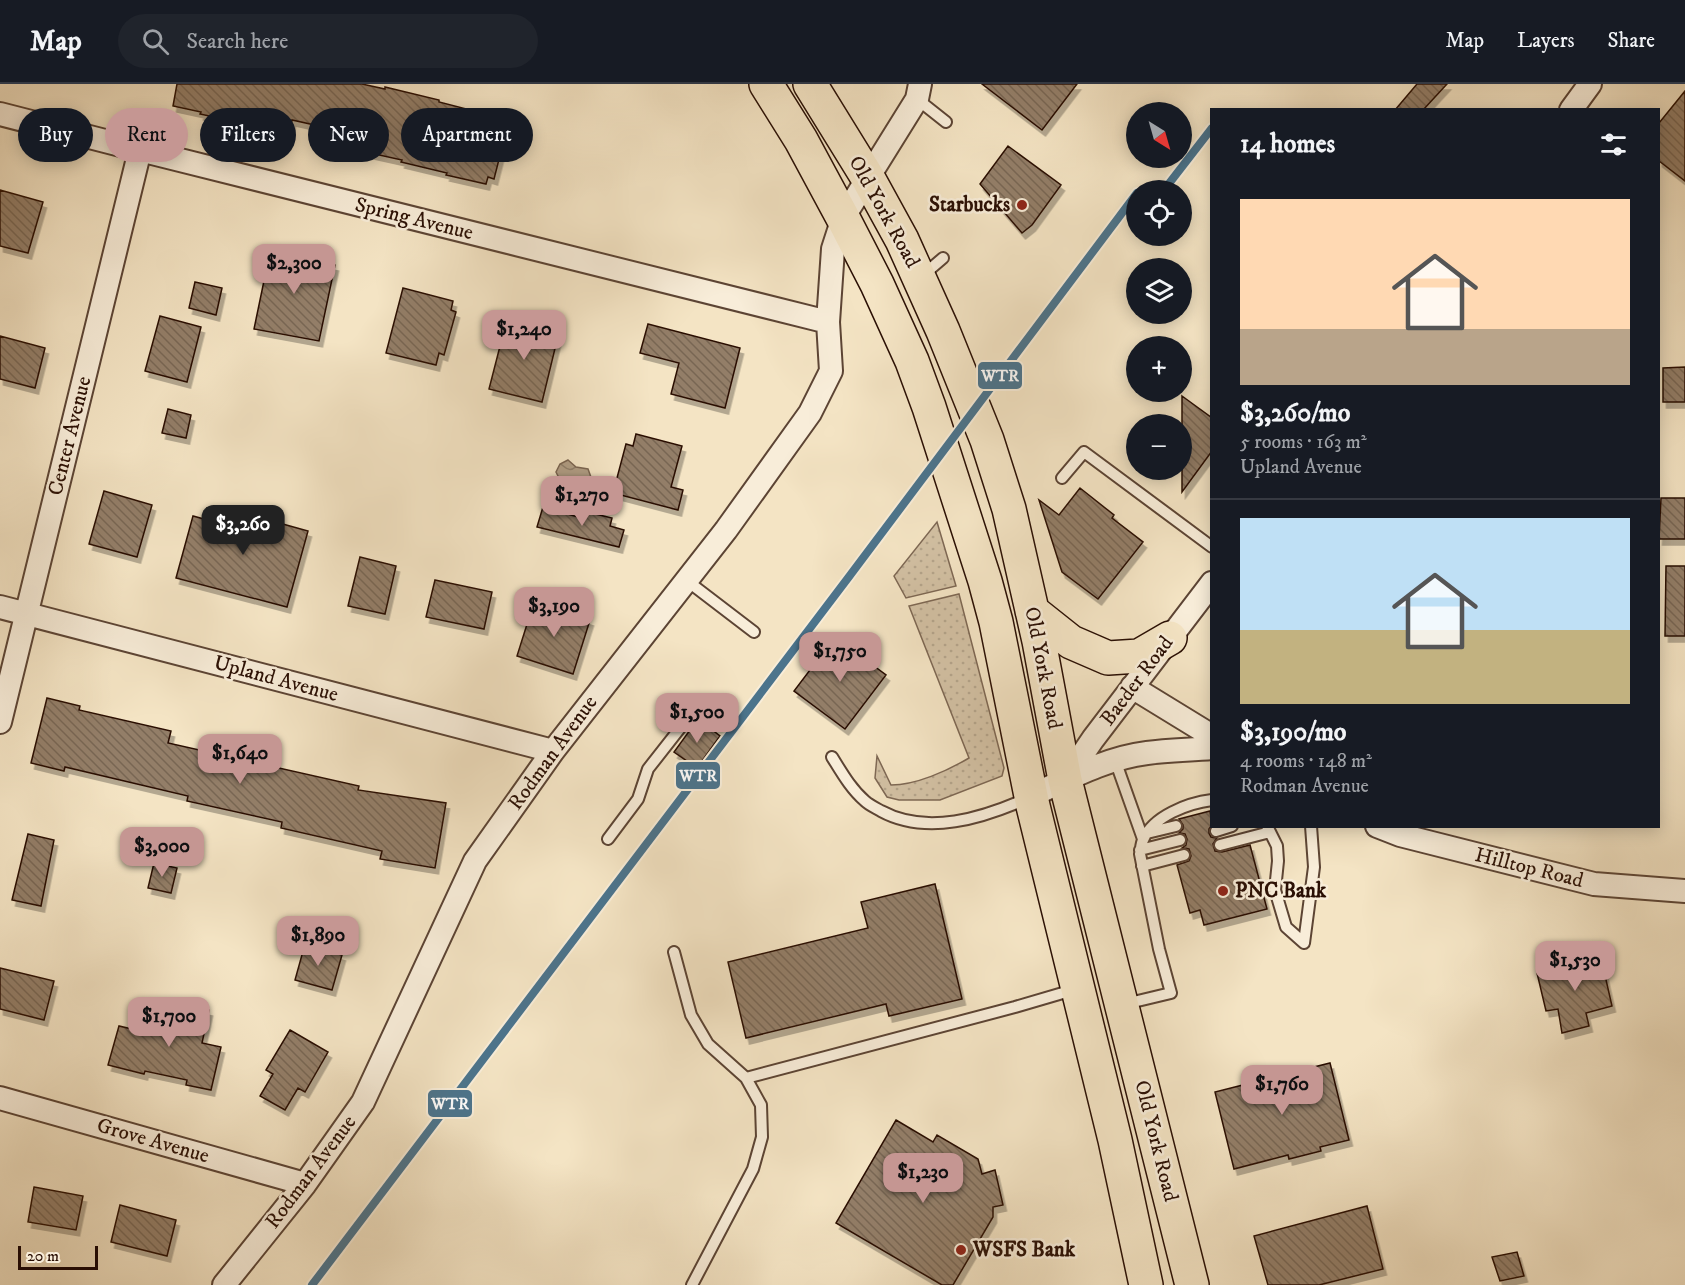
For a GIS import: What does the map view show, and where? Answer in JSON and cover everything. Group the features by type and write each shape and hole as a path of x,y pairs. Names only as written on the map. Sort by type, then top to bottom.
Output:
{"highway":[{"name":"Old York Road","path":"766,84 801,140 843,218 877,284 912,362 933,418 986,581 1031,796 1115,1140 1146,1285"},
{"name":"Old York Road","path":"810,84 868,178 902,240 932,268 943,331 987,440 1009,508 1065,780 1192,1285"},
{"path":"1032,611 1071,642 1108,658 1139,656 1170,638"}],"street":[{"path":"918,92 938,84"},
{"path":"1572,108 1590,84"},
{"name":"Rodman Avenue","path":"224,1285 305,1184 363,1102 476,861 553,751 726,530 810,413 831,371 828,322 833,249 843,218 918,92"},
{"name":"Spring Avenue","path":"0,114 105,141"},
{"name":"Center Avenue","path":"0,722 137,162"},
{"name":"Spring Avenue","path":"188,162 828,322"},
{"name":"Baeder Road","path":"1065,780 1093,739 1210,586"},
{"name":"Upland Avenue","path":"0,607 553,751"},
{"path":"1132,687 1210,735"},
{"path":"1031,796 1115,760 1147,753 1210,748"},
{"name":"Hilltop Road","path":"1382,828 1400,836 1594,884 1685,891"},
{"name":"Grove Avenue","path":"0,1098 305,1184"}],"lane":[{"path":"918,92 946,122"},
{"path":"1062,478 1084,452 1210,546"},
{"path":"686,580 754,632"},
{"path":"608,839 638,799 648,769 699,704"},
{"path":"832,757 849,784 866,803 891,816 910,822 941,824 966,819 1002,809 1031,796"},
{"path":"1115,760 1145,836"},
{"path":"1121,1005 1171,993 1159,949 1140,854 1145,836 1155,824 1179,808 1199,801 1210,800"},
{"path":"1145,836 1176,826"},
{"path":"1216,831 1226,828"},
{"path":"1220,845 1269,829 1277,846 1275,890 1286,927 1304,943 1314,867 1311,828"},
{"path":"1140,850 1180,840"},
{"path":"1142,866 1184,855"},
{"path":"674,952 692,1015 708,1044 746,1078 760,1105 762,1137 753,1169 692,1285"},
{"path":"746,1078 1077,989"}],"shaded area":[{"path":"937,522 956,586 906,598 894,576"},
{"path":"959,594 1004,768 1002,776 940,800 899,800 887,797 875,778 877,756 891,785 911,783 951,768 969,758 909,606"}],"water":[{"path":"568,460 576,467 588,469 592,480 601,485 595,491 577,490 561,482 556,472 560,464"}],"building":[{"path":"177,84 362,84 385,89 385,87 462,108 401,108 401,160 389,157 389,108 308,108 308,124 296,121 296,108 200,108 200,112 173,106"},
{"path":"982,84 1077,84 1042,130"},
{"path":"1417,84 1447,84 1425,108 1397,108"},
{"path":"1685,91 1685,181 1660,162 1660,122"},
{"name":"Starbucks","path":"1008,146 1061,185 1032,225 1022,233 980,184"},
{"path":"401,162 498,162 494,179 488,177 486,184 446,175 447,173"},
{"path":"0,190 43,202 28,253 0,246"},
{"path":"271,247 299,252 298,258 335,265 319,341 254,329"},
{"path":"195,282 222,288 216,315 189,308"},
{"path":"403,288 453,301 451,310 456,312 444,355 439,353 436,365 386,353"},
{"path":"160,316 201,327 187,382 145,371"},
{"path":"507,319 559,332 542,402 489,389"},
{"path":"648,324 740,348 725,408 671,394 679,363 640,353"},
{"path":"0,336 45,348 35,388 0,379"},
{"path":"1685,367 1685,402 1663,402 1663,368"},
{"path":"1182,402 1190,402 1210,417 1210,454 1192,478 1192,414 1182,414"},
{"path":"168,409 191,415 186,438 162,433"},
{"path":"636,434 682,446 671,487 683,490 678,510 613,493 626,444 633,446"},
{"path":"1182,480 1191,480 1182,492"},
{"path":"1080,488 1114,515 1112,518 1143,542 1098,599 1062,572 1039,500 1059,515"},
{"path":"104,491 152,505 137,557 89,544"},
{"path":"1661,498 1685,498 1685,539 1660,539"},
{"path":"543,507 585,519 587,512 612,518 610,526 624,530 619,547 537,527"},
{"path":"207,508 259,522 261,518 308,531 287,607 176,578 193,516 204,519"},
{"path":"360,557 396,566 385,614 348,606"},
{"path":"1666,566 1685,566 1685,636 1665,636"},
{"path":"435,580 492,592 484,629 426,617"},
{"path":"534,602 590,620 573,674 517,656"},
{"path":"835,637 886,675 845,729 794,691"},
{"path":"47,698 80,706 79,710 171,731 168,743 359,786 358,790 446,803 435,868 380,859 382,851 281,828 282,822 187,801 188,796 65,767 64,771 31,763"},
{"path":"698,719 720,736 697,768 674,752"},
{"name":"PNC Bank","path":"1210,811 1209,833 1211,837 1217,838 1213,844 1215,851 1222,852 1250,845 1267,909 1204,925 1200,910 1190,913 1177,865 1189,861 1191,856 1189,849 1182,848 1186,845 1187,839 1185,834 1179,833 1183,825 1179,819"},
{"path":"28,834 54,840 41,906 12,900"},
{"path":"154,863 177,868 171,893 148,888"},
{"path":"935,884 962,999 889,1016 886,1004 746,1038 728,962 868,928 861,902"},
{"path":"305,944 342,955 332,990 295,980"},
{"path":"1601,958 1612,1006 1586,1013 1589,1026 1562,1033 1558,1009 1546,1011 1537,973"},
{"path":"0,968 54,981 44,1020 0,1009"},
{"path":"182,1004 209,1010 202,1043 221,1047 211,1090 186,1085 187,1080 145,1071 144,1074 108,1065 119,1026 136,1030 140,1014 178,1023"},
{"path":"290,1030 328,1052 305,1092 298,1088 285,1110 260,1096 273,1074 266,1070"},
{"path":"1330,1063 1349,1140 1320,1147 1321,1151 1289,1159 1288,1155 1234,1169 1215,1092"},
{"path":"896,1120 933,1142 937,1135 978,1159 982,1174 995,1170 1003,1205 993,1207 993,1217 953,1285 942,1285 836,1223"},
{"path":"34,1187 83,1196 76,1230 28,1222"},
{"path":"120,1205 176,1220 167,1256 111,1242"},
{"path":"1367,1206 1383,1269 1319,1285 1268,1285 1254,1236"},
{"path":"1517,1252 1524,1276 1500,1281 1492,1257"}],"transit line":[{"name":"WTR","path":"1172,180 1210,131"},
{"name":"WTR","path":"312,1285 1126,208"}],"place":[{"name":"Starbucks","path":"1022,205"},
{"name":"PNC Bank","path":"1223,891"},
{"name":"WSFS Bank","path":"961,1250"}]}
